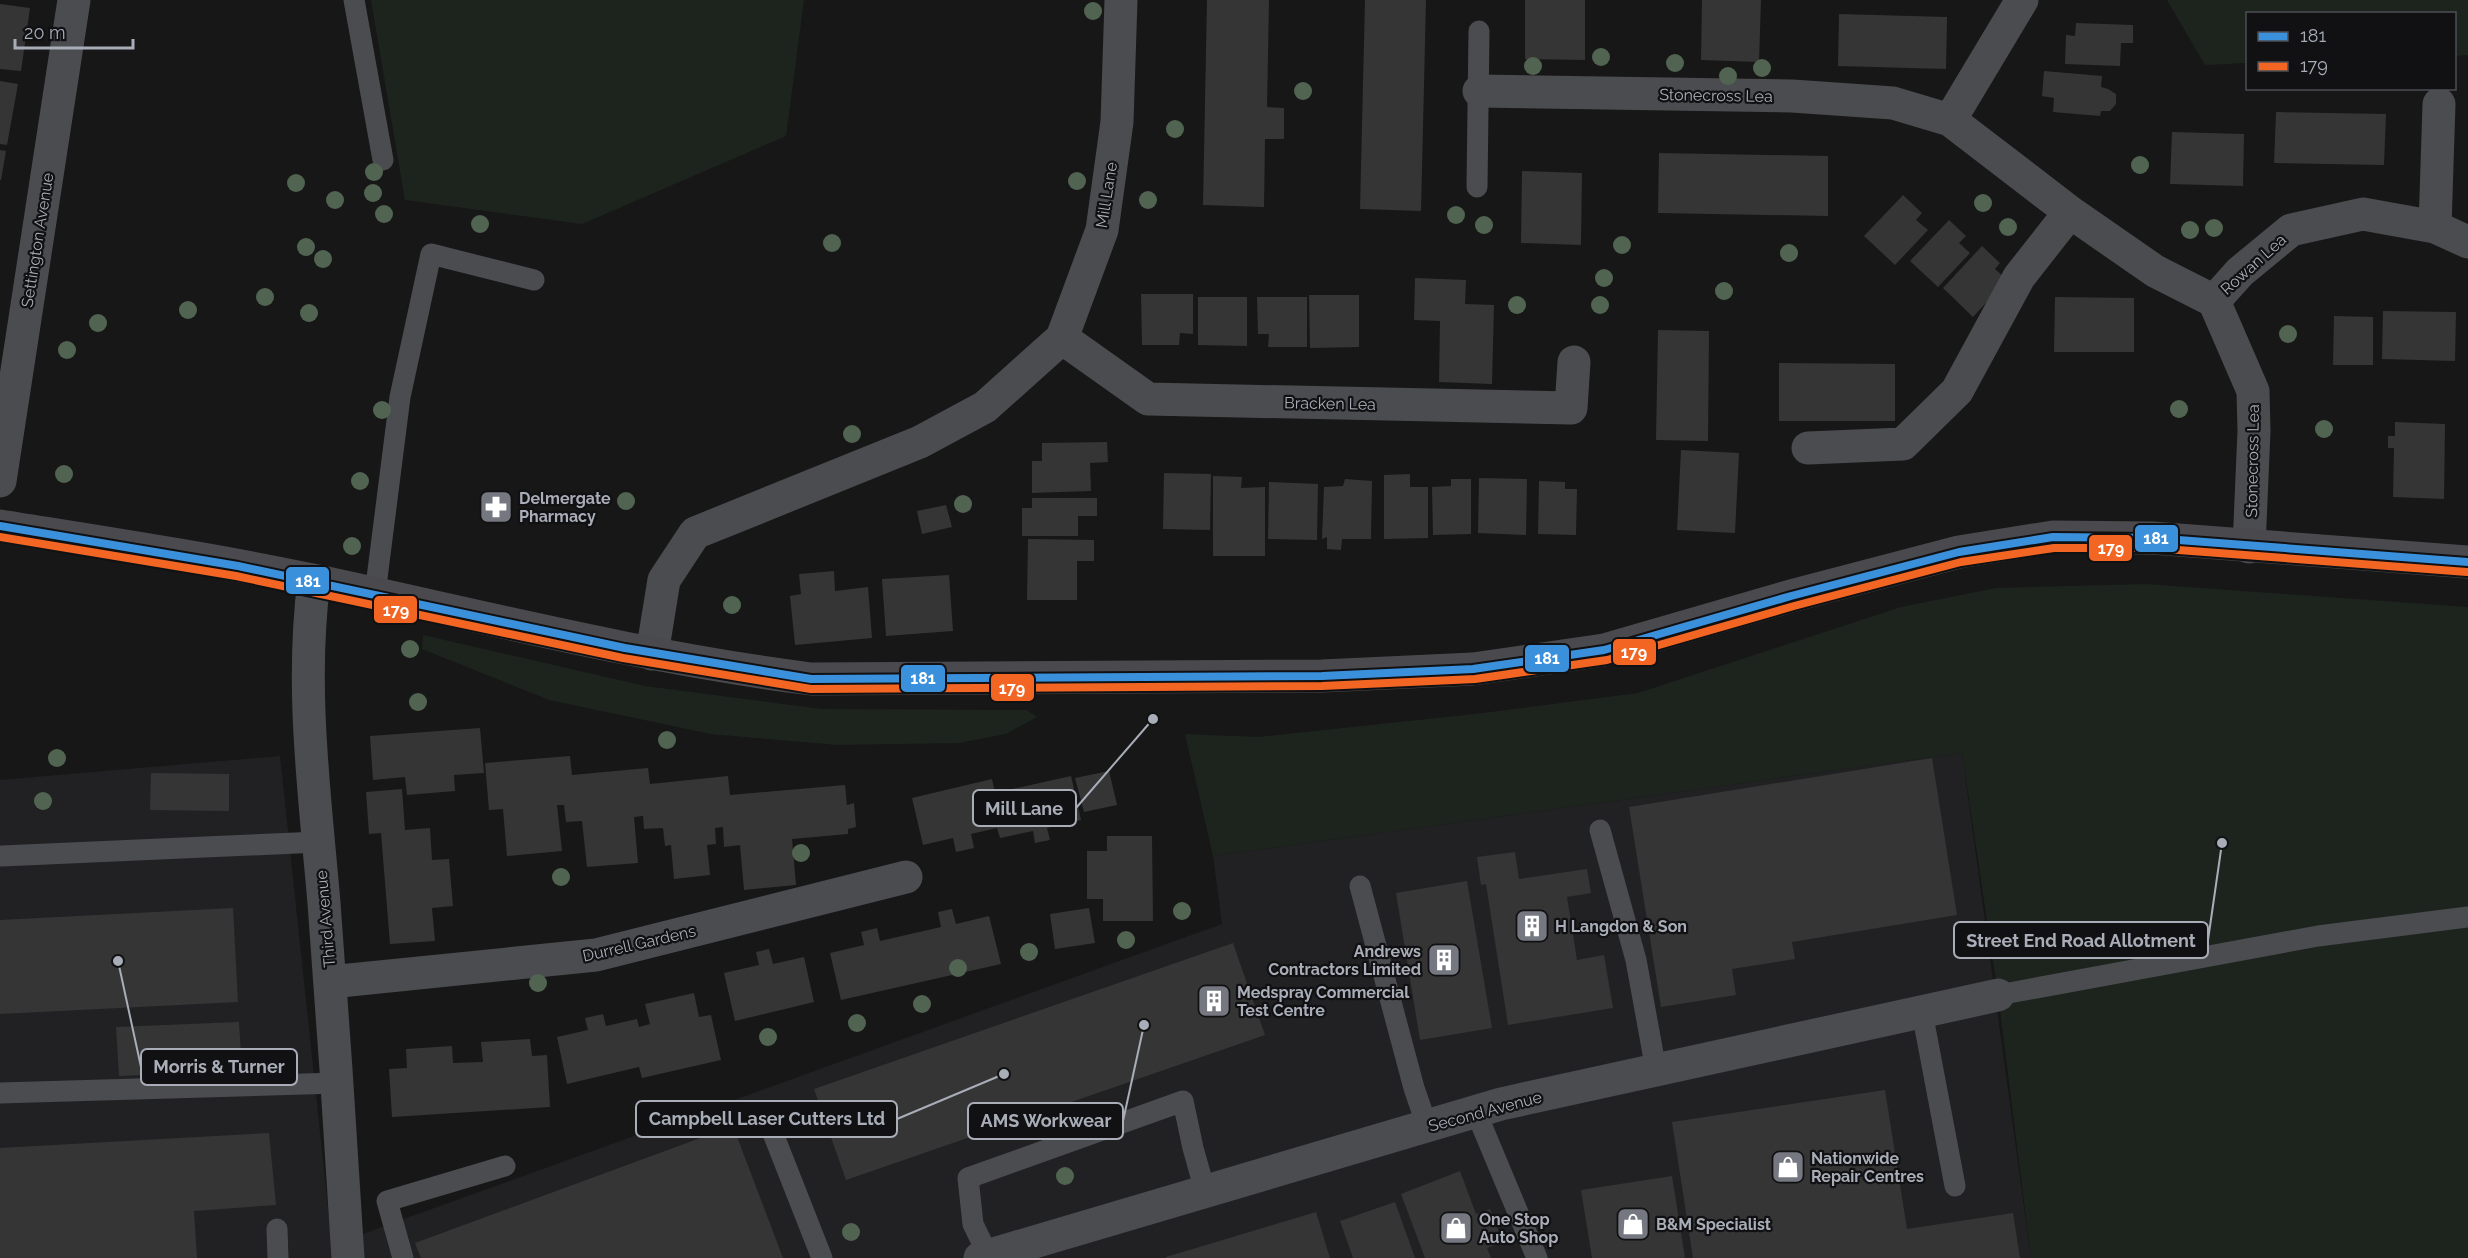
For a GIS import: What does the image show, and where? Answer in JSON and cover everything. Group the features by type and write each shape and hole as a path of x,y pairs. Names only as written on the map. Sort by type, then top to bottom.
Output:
{"street":[{"name":"Settington Avenue","path":"0,481 74,0"},
{"name":"Mill Lane","path":"652,654 664,580 695,533 920,442 985,407 1062,338 1102,230 1117,122 1120,0"},
{"path":"1950,120 2022,0"},
{"name":"Stonecross Lea","path":"1479,91 1792,96 1893,103 1950,120 2070,212 2155,272 2214,301 2253,392 2254,431 2249,547"},
{"path":"2435,227 2439,104"},
{"path":"1808,448 1903,444 1957,391 2019,278 2070,212"},
{"name":"Rowan Lea","path":"2214,301 2240,272 2291,230 2363,214 2435,227 2468,242"},
{"name":"Bracken Lea","path":"1062,338 1148,399 1571,408 1574,362"},
{"path":"0,526 314,581 652,654 811,679 1322,676 1473,669 1604,650 1791,596 1959,552 2053,537 2152,538 2468,562"},
{"name":"Third Avenue","path":"314,581 310,615 311,754 330,982 348,1258"},
{"name":"Durrell Gardens","path":"330,982 596,955 906,877"},
{"name":"Second Avenue","path":"984,1256 1501,1104 1998,994"}],"lane":[{"path":"354,0 383,160"},
{"path":"1477,187 1479,31"},
{"path":"375,594 400,397 431,254 534,280"},
{"path":"1600,830 1636,960 1656,1070"},
{"path":"2,856 319,842"},
{"path":"1360,886 1414,1088 1427,1126"},
{"path":"1998,994 2318,936 2468,917"},
{"path":"1922,1012 1955,1186"},
{"path":"0,1093 337,1083"},
{"path":"984,1256 973,1224 968,1178 1183,1101 1205,1191"},
{"path":"1476,1112 1537,1258"},
{"path":"765,1113 822,1258"},
{"path":"403,1258 387,1201 506,1166"},
{"path":"277,1229 278,1258"}],"shaded area":[{"path":"371,0 804,0 786,136 582,224 405,200"},
{"path":"2167,0 2468,0 2468,55 2456,56 2456,12 2246,12 2246,63 2205,65"},
{"path":"2146,584 2468,607 2468,1258 2031,1258 1998,994 1962,753 1213,856 1185,734 1258,737 1475,714 1638,693 1901,607 1996,588"},
{"path":"423,635 645,686 822,709 1027,710 1037,717 1006,734 959,743 837,745 711,734 549,700 422,649"},
{"path":"1962,753 2031,1258 0,1258 0,780 280,756 332,1245 1222,924 1213,856"}],"building":[{"path":"1207,0 1269,0 1267,107 1284,108 1284,139 1265,139 1264,207 1203,205"},
{"path":"1365,0 1426,0 1421,211 1360,209"},
{"path":"1525,0 1585,0 1585,60 1525,59"},
{"path":"1702,0 1761,0 1759,62 1701,60"},
{"path":"0,4 30,8 21,71 0,69"},
{"path":"1839,14 1947,17 1946,69 1838,66"},
{"path":"2076,23 2133,25 2133,43 2121,43 2120,66 2065,64 2066,35 2075,36"},
{"path":"2044,71 2102,76 2101,87 2116,94 2116,104 2110,111 2101,111 2100,116 2053,112 2054,98 2042,96"},
{"path":"0,81 18,84 7,145 0,144"},
{"path":"2276,112 2386,114 2384,165 2274,163"},
{"path":"2172,132 2244,134 2243,186 2170,184"},
{"path":"0,150 6,151 1,180 0,180"},
{"path":"1659,153 1828,156 1828,216 1658,213"},
{"path":"1522,171 1582,173 1581,245 1521,243"},
{"path":"1903,195 1922,213 1916,220 1928,230 1895,265 1864,236"},
{"path":"1949,220 1966,236 1959,243 1970,253 1938,287 1910,261"},
{"path":"1982,246 2000,263 1995,269 2007,280 1973,317 1943,288"},
{"path":"1415,278 1466,280 1465,304 1494,305 1492,384 1439,382 1440,321 1414,320"},
{"path":"1141,294 1193,294 1193,334 1180,333 1179,345 1142,345"},
{"path":"1309,295 1359,295 1359,347 1310,348"},
{"path":"1198,297 1247,297 1247,346 1198,345"},
{"path":"1257,297 1307,297 1307,347 1268,347 1269,334 1258,334"},
{"path":"2055,297 2134,298 2134,352 2054,352"},
{"path":"2383,311 2456,312 2455,361 2382,359"},
{"path":"2334,316 2373,317 2373,365 2333,365"},
{"path":"1658,330 1709,331 1708,441 1656,440"},
{"path":"1779,363 1895,364 1895,421 1779,421"},
{"path":"2395,422 2445,424 2444,499 2393,497 2394,448 2388,448 2388,436 2395,436"},
{"path":"1107,442 1108,462 1090,463 1091,491 1032,493 1032,461 1042,461 1042,443"},
{"path":"1681,450 1739,453 1735,533 1677,530"},
{"path":"1164,473 1211,474 1210,530 1163,529"},
{"path":"1410,474 1410,487 1428,487 1428,538 1384,539 1384,475"},
{"path":"1213,476 1242,477 1241,488 1265,487 1265,556 1213,556"},
{"path":"1479,478 1527,479 1526,535 1478,533"},
{"path":"1345,479 1372,481 1371,539 1342,539 1341,550 1327,549 1327,537 1322,539 1324,487 1343,486"},
{"path":"1451,479 1471,479 1471,534 1433,535 1432,487 1451,486"},
{"path":"1539,481 1565,482 1565,489 1577,489 1576,535 1538,534"},
{"path":"1269,482 1318,484 1317,540 1268,539"},
{"path":"1032,498 1097,498 1097,516 1078,516 1078,536 1022,536 1022,508 1032,508"},
{"path":"946,505 952,527 922,534 917,511"},
{"path":"1028,539 1094,540 1094,561 1077,561 1077,600 1027,600"},
{"path":"834,571 835,591 868,587 872,638 795,645 790,596 801,594 799,574"},
{"path":"949,575 953,631 886,636 882,579"},
{"path":"480,728 484,773 454,775 455,791 407,795 405,777 373,780 370,736"},
{"path":"570,756 572,775 648,768 650,784 728,776 730,795 845,785 847,805 854,803 856,827 848,829 848,834 792,839 796,885 744,890 740,845 724,847 723,827 715,828 716,844 707,845 710,875 674,879 671,845 665,846 663,828 644,829 643,816 634,817 638,863 587,867 582,821 566,822 564,805 557,805 562,851 507,856 503,809 489,810 485,763"},
{"path":"1932,758 1957,915 1792,942 1795,959 1732,969 1736,995 1661,1007 1629,807"},
{"path":"1109,771 1117,805 1084,812 1075,778"},
{"path":"151,773 229,774 229,811 150,810"},
{"path":"1071,776 1081,820 1047,828 1050,840 1035,843 1033,831 1000,838 997,828 971,834 974,848 956,852 953,838 923,845 912,798 992,779 995,793"},
{"path":"402,789 405,830 430,828 432,860 449,859 453,906 432,908 435,941 390,944 381,833 369,834 366,792"},
{"path":"1107,836 1152,836 1153,921 1103,921 1103,899 1087,899 1087,851 1107,851"},
{"name":"H Langdon & Son","path":"1515,852 1519,879 1587,869 1591,893 1567,897 1577,960 1604,955 1613,1008 1508,1025 1486,884 1481,885 1477,857"},
{"name":"Andrews Contractors Limited","path":"1467,881 1492,1028 1420,1040 1396,893"},
{"path":"233,908 238,1002 0,1014 0,920"},
{"path":"1089,908 1095,943 1055,949 1050,914"},
{"path":"952,909 956,924 989,916 1001,964 841,1000 830,953 864,945 861,932 877,928 880,941 941,927 938,912"},
{"path":"1233,943 1265,1035 846,1180 814,1089"},
{"path":"769,949 773,964 804,957 814,1002 735,1021 724,973 759,965 756,952"},
{"path":"694,993 699,1017 711,1015 721,1060 642,1078 639,1067 567,1084 557,1037 588,1030 585,1018 603,1014 606,1026 637,1019 639,1027 650,1024 645,1004"},
{"path":"239,1022 242,1071 119,1076 116,1027"},
{"path":"530,1039 532,1056 547,1055 550,1107 392,1117 389,1069 407,1068 406,1049 452,1046 453,1063 483,1062 481,1042"},
{"name":"Nationwide Repair Centres","path":"1885,1090 1907,1229 2013,1213 2020,1258 1693,1258 1672,1122"},
{"path":"733,1126 783,1258 421,1258 415,1243"},
{"path":"269,1133 276,1205 194,1211 197,1258 0,1258 0,1148"},
{"name":"One Stop Auto Shop","path":"1460,1171 1476,1214 1490,1209 1503,1242 1487,1248 1491,1258 1425,1258 1401,1194"},
{"name":"B&M Specialist","path":"1672,1176 1685,1258 1592,1258 1581,1190"},
{"path":"1395,1202 1415,1258 1353,1258 1340,1221"},
{"path":"1316,1212 1330,1258 1166,1258 1166,1257"}],"transit line":[{"name":"181","path":"0,526 238,566 625,648 811,679 1322,676 1473,669 1604,650 1791,596 1959,552 2053,537 2152,538 2468,562"},
{"name":"179","path":"0,537 236,576 623,658 811,689 1322,686 1475,679 1607,660 1794,606 1961,562 2054,548 2152,548 2467,572"}],"place":[{"name":"Delmergate Pharmacy","path":"496,507"},
{"name":"Mill Lane","path":"1153,719"},
{"name":"Street End Road Allotment","path":"2222,843"},
{"name":"H Langdon & Son","path":"1532,926"},
{"name":"Andrews Contractors Limited","path":"1444,960"},
{"name":"Morris & Turner","path":"118,961"},
{"name":"Medspray Commercial Test Centre","path":"1214,1001"},
{"name":"AMS Workwear","path":"1144,1025"},
{"name":"Campbell Laser Cutters Ltd","path":"1004,1074"},
{"name":"Nationwide Repair Centres","path":"1788,1167"},
{"name":"B&M Specialist","path":"1633,1224"},
{"name":"One Stop Auto Shop","path":"1456,1228"}]}
